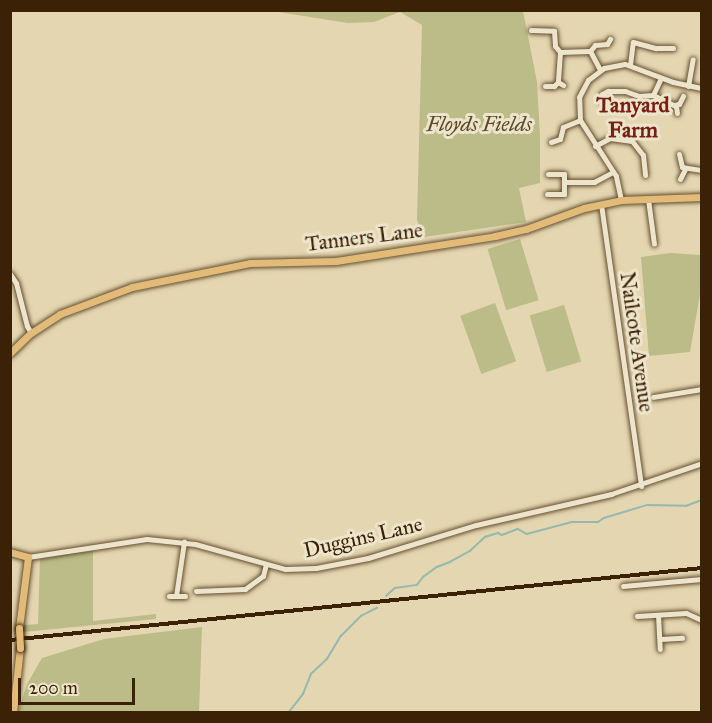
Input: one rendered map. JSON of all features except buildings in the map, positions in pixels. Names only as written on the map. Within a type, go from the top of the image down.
[{"type":"main road","name":"Tanners Lane","points":[[10,353],[49,320],[76,306],[132,287],[250,263],[336,261],[495,236],[621,200],[702,197]]},
{"type":"main road","points":[[10,552],[28,557],[19,628],[20,648],[13,712]]},
{"type":"street","points":[[531,30],[554,31],[555,46],[560,52],[560,84],[545,86]]},
{"type":"street","points":[[630,65],[632,34]]},
{"type":"street","points":[[560,52],[590,51],[595,45],[609,41],[612,49]]},
{"type":"street","points":[[633,42],[669,50]]},
{"type":"street","points":[[590,51],[600,70]]},
{"type":"street","points":[[688,86],[693,62],[700,65]]},
{"type":"street","points":[[621,200],[614,172],[580,120],[579,97],[588,80],[600,70],[612,65],[630,65],[661,78],[702,88]]},
{"type":"street","points":[[653,95],[661,78]]},
{"type":"street","points":[[595,90],[603,93],[616,91],[639,96],[653,95],[674,105],[678,112]]},
{"type":"street","points":[[602,101],[603,93]]},
{"type":"street","points":[[674,105],[679,104],[683,96]]},
{"type":"street","points":[[551,142],[563,139],[563,127],[580,120]]},
{"type":"street","points":[[595,146],[610,138],[632,141],[642,154],[642,173]]},
{"type":"street","points":[[679,154],[680,164],[685,169],[702,170]]},
{"type":"street","points":[[680,178],[685,169]]},
{"type":"street","points":[[564,182],[594,182],[614,172]]},
{"type":"street","points":[[547,194],[564,194],[564,174],[548,174]]},
{"type":"street","points":[[648,199],[654,244]]},
{"type":"street","name":"Nailcote Avenue","points":[[601,204],[641,486]]},
{"type":"street","points":[[10,274],[16,282],[27,326],[31,333]]},
{"type":"street","points":[[653,397],[702,389]]},
{"type":"street","name":"Duggins Lane","points":[[28,557],[147,538],[220,549],[266,564],[294,570],[344,562],[476,525],[641,486],[702,462]]},
{"type":"street","points":[[184,542],[173,596],[185,596]]},
{"type":"street","points":[[199,588],[245,588],[263,576],[266,564]]},
{"type":"street","points":[[623,586],[702,579]]},
{"type":"street","points":[[637,616],[686,613],[702,620]]},
{"type":"street","points":[[658,615],[660,649]]},
{"type":"street","points":[[660,639],[682,638]]},
{"type":"green space","name":"Floyds Fields","points":[[272,11],[523,11],[537,82],[540,136],[540,183],[519,188],[526,222],[424,237],[417,220],[422,25],[400,12],[374,22],[348,23]]},
{"type":"green space","points":[[520,239],[539,300],[506,310],[487,249]]},
{"type":"green space","points":[[670,253],[701,255],[701,288],[690,352],[649,356],[641,257]]},
{"type":"green space","points":[[495,303],[516,361],[481,374],[460,316]]},
{"type":"green space","points":[[564,305],[581,361],[547,372],[530,316]]},
{"type":"green space","points":[[93,549],[93,621],[156,614],[156,619],[23,632],[24,625],[38,624],[40,557]]},
{"type":"green space","points":[[202,627],[199,712],[18,712],[27,684],[42,658],[104,639]]},
{"type":"waterway","points":[[386,596],[395,588],[417,585],[423,577],[437,567],[470,551],[485,537],[498,533],[502,535],[518,529],[527,534],[572,522],[598,522],[604,518],[647,505],[686,506],[702,500]]},
{"type":"waterway","points":[[289,712],[303,694],[311,674],[327,659],[341,636],[361,616],[377,608]]},
{"type":"railway","points":[[10,640],[702,568]]},
{"type":"district","name":"Tanyard Farm","points":[[633,116]]}]
